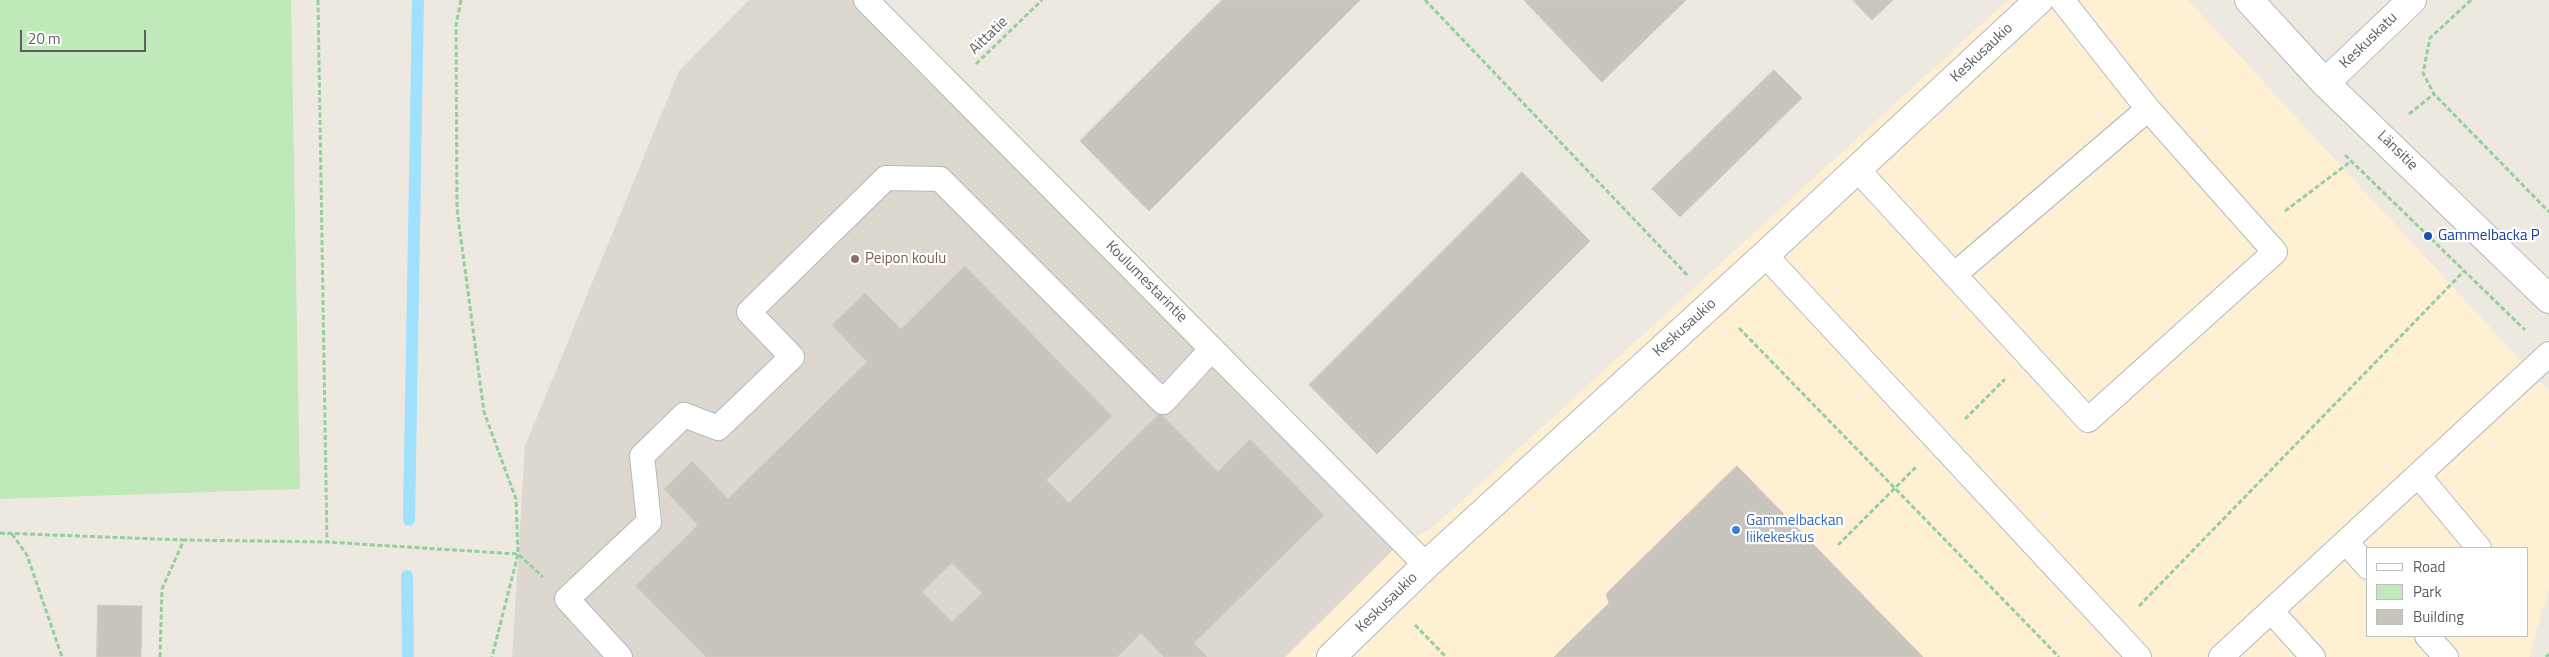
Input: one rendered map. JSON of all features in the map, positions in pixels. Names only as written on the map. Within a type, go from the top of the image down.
[{"type":"street","name":"Keskusaukio","points":[[1331,657],[1426,564],[1765,255],[2039,0]]},
{"type":"street","name":"Länsitie","points":[[2248,0],[2325,83],[2549,299]]},
{"type":"street","name":"Keskuskatu","points":[[2325,83],[2412,0]]},
{"type":"lane","name":"Koulumestarintie","points":[[866,0],[1426,564]]},
{"type":"lane","points":[[1857,170],[2088,420],[2275,252],[2148,109],[2062,0]]},
{"type":"lane","points":[[1954,275],[2148,109]]},
{"type":"lane","points":[[620,657],[568,599],[650,522],[642,456],[684,415],[718,428],[792,358],[749,312],[886,178],[940,179],[1163,402],[1212,349]]},
{"type":"lane","points":[[1765,255],[2138,657]]},
{"type":"lane","points":[[2221,657],[2549,354]]},
{"type":"lane","points":[[2418,475],[2478,547]]},
{"type":"lane","points":[[2346,542],[2366,565]]},
{"type":"lane","points":[[2270,611],[2312,657]]},
{"type":"lane","points":[[2428,637],[2446,657]]},
{"type":"path","points":[[318,0],[327,542]]},
{"type":"path","points":[[461,0],[456,25],[457,209],[484,412],[516,499],[518,554],[492,657]]},
{"type":"path","name":"Aittatie","points":[[952,87],[1042,0]]},
{"type":"path","points":[[2470,0],[2430,38],[2423,72],[2434,94],[2549,212]]},
{"type":"path","points":[[2257,231],[2350,162]]},
{"type":"path","points":[[2114,631],[2464,271]]},
{"type":"path","points":[[0,533],[184,540],[327,542],[518,554]]},
{"type":"path","points":[[11,534],[27,555],[62,657]]},
{"type":"path","points":[[160,657],[162,589],[184,540]]},
{"type":"path","points":[[2546,657],[2549,654]]},
{"type":"shaded area","name":"Peipon koulu","points":[[749,0],[856,0],[1393,550],[1285,657],[512,657],[525,446],[679,71]]},
{"type":"shaded area","points":[[2008,0],[2188,0],[2549,391],[2549,589],[2529,657],[1285,657],[1393,550],[1432,528]]},
{"type":"green space","points":[[0,0],[291,0],[300,489],[0,499]]},
{"type":"building","points":[[1222,0],[1360,0],[1149,211],[1080,141]]},
{"type":"building","points":[[1524,0],[1686,0],[1602,82]]},
{"type":"building","points":[[1853,0],[1893,0],[1872,20]]},
{"type":"building","points":[[1774,70],[1802,98],[1680,217],[1652,189]]},
{"type":"building","points":[[1522,172],[1590,241],[1377,454],[1309,385]]},
{"type":"building","points":[[965,266],[1112,416],[1046,480],[1069,503],[1160,413],[1218,472],[1250,439],[1324,515],[1194,643],[1207,657],[1164,657],[1141,633],[1117,657],[706,657],[636,586],[698,525],[664,489],[692,461],[728,499],[867,362],[832,325],[865,293],[901,329]],"holes":[[[952,563],[982,593],[952,622],[922,592]]]},
{"type":"building","name":"Gammelbackan liikekeskus","points":[[1737,466],[1923,657],[1554,657],[1609,603],[1606,594]]},
{"type":"building","points":[[98,605],[142,606],[141,657],[97,657]]},
{"type":"waterway","points":[[409,520],[418,0]]},
{"type":"waterway","points":[[407,576],[408,657]]},
{"type":"place","name":"Gammelbacka P","points":[[2428,236]]},
{"type":"place","name":"Peipon koulu","points":[[855,259]]},
{"type":"place","name":"Gammelbackan liikekeskus","points":[[1736,530]]}]
